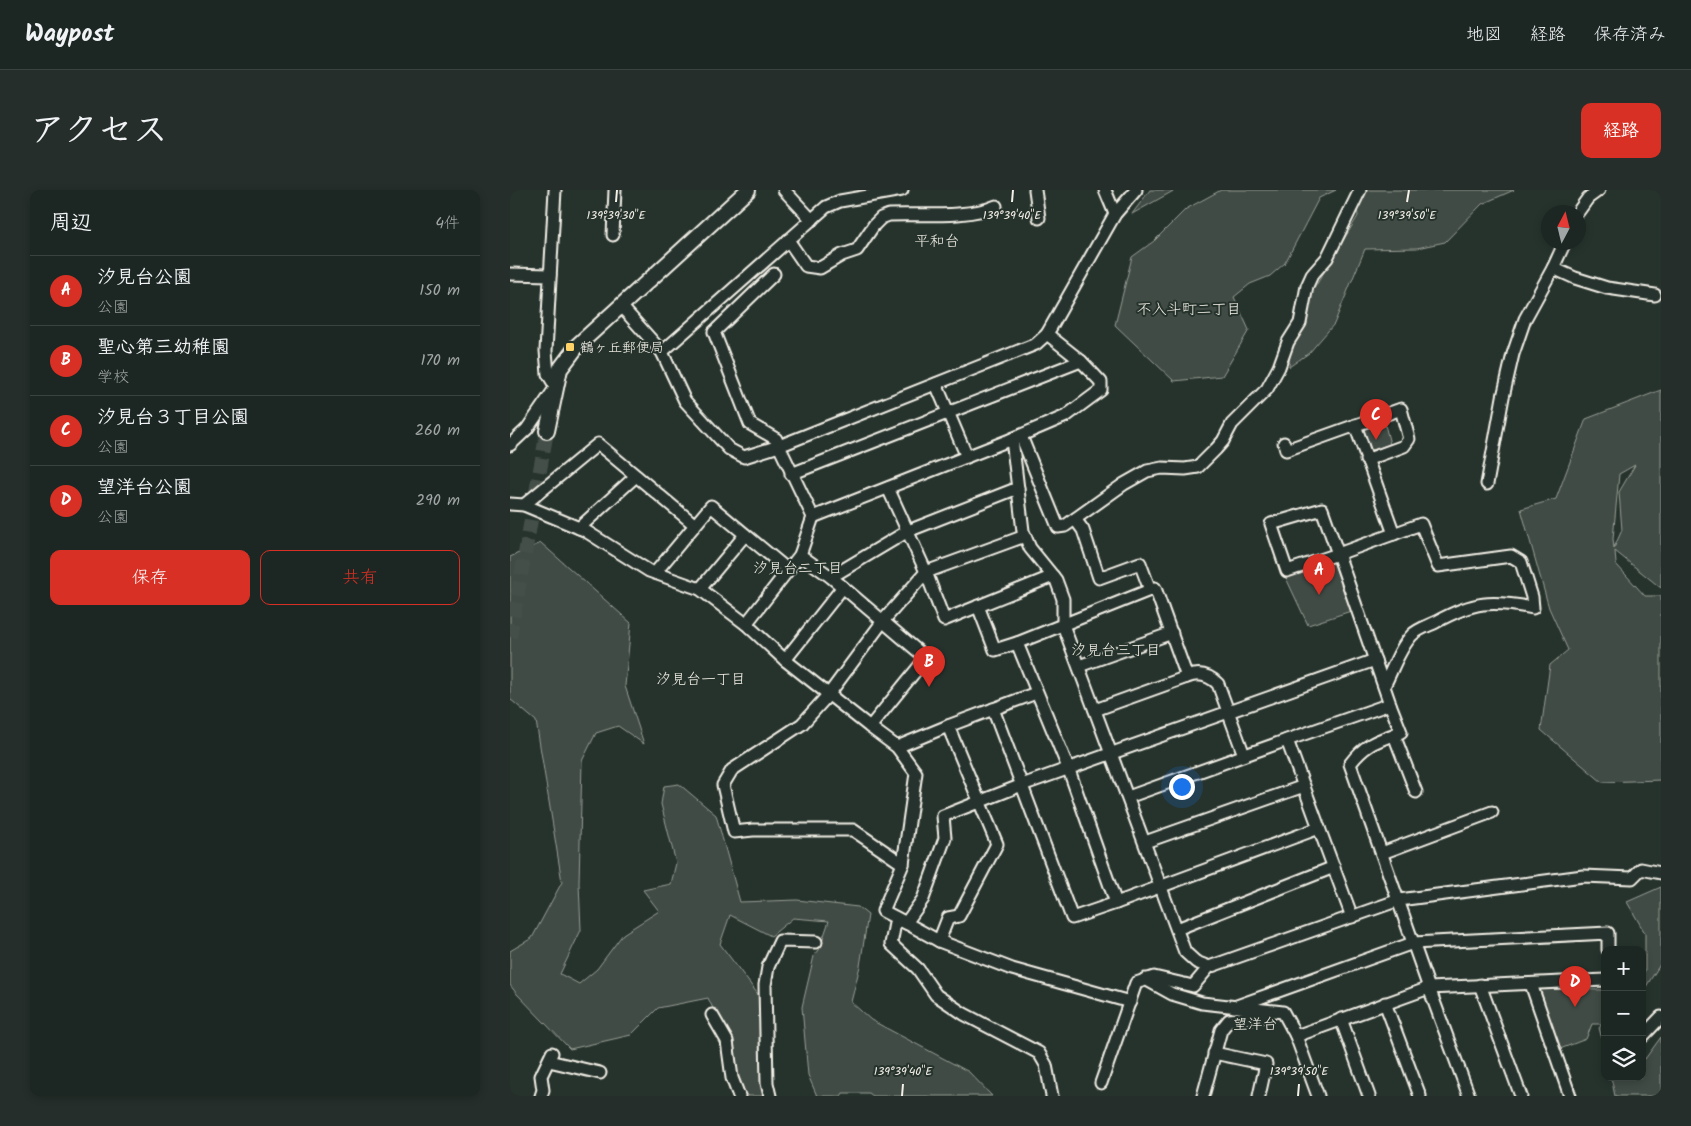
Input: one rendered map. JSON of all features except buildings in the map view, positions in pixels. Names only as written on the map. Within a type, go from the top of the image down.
[{"type":"street","points":[[555,190],[546,351],[548,374],[556,387]]},
{"type":"street","points":[[613,235],[615,190]]},
{"type":"street","points":[[547,431],[560,369],[578,346],[748,190]]},
{"type":"street","points":[[784,190],[812,220]]},
{"type":"street","points":[[662,352],[826,208],[840,201],[902,190]]},
{"type":"street","points":[[1036,190],[1039,218]]},
{"type":"street","points":[[1104,190],[1115,214]]},
{"type":"street","points":[[621,306],[662,352],[686,401],[729,449],[744,457],[779,446],[1036,344],[1047,334],[1115,214],[1136,190]]},
{"type":"street","points":[[1017,438],[1058,527],[1065,526],[1124,484],[1147,471],[1162,468],[1185,469],[1198,467],[1216,449],[1232,424],[1267,389],[1279,367],[1288,342],[1300,323],[1307,286],[1312,275],[1327,258],[1360,190]]},
{"type":"street","points":[[1583,205],[1588,198],[1599,190]]},
{"type":"street","points":[[788,240],[806,266],[820,268],[842,255],[857,250],[874,225],[881,218],[889,215],[965,213],[986,211],[996,206]]},
{"type":"street","points":[[1487,484],[1503,397],[1513,354],[1524,319],[1554,268],[1562,250]]},
{"type":"street","points":[[1554,268],[1576,278],[1607,288],[1655,295]]},
{"type":"street","points":[[510,274],[550,275]]},
{"type":"street","points":[[746,624],[800,555],[813,517],[776,439],[750,424],[714,332],[774,274]]},
{"type":"street","points":[[813,517],[1017,438],[1066,416],[1101,390],[1101,382],[1081,361],[1047,334]]},
{"type":"street","points":[[791,474],[1081,361]]},
{"type":"street","points":[[936,384],[966,457]]},
{"type":"street","points":[[510,445],[527,429],[556,387]]},
{"type":"street","points":[[1284,443],[1286,450],[1401,409],[1409,439],[1404,446],[1366,460]]},
{"type":"street","points":[[1355,426],[1394,534]]},
{"type":"street","points":[[1017,438],[1018,488],[1023,531],[1030,548],[1056,580],[1063,599],[1063,625],[1186,952],[1196,962],[1209,967]]},
{"type":"street","points":[[524,505],[598,444],[695,525]]},
{"type":"street","points":[[579,528],[636,476]]},
{"type":"street","points":[[888,488],[926,572],[944,620],[1053,576]]},
{"type":"street","points":[[831,577],[908,531],[1018,488]]},
{"type":"street","points":[[510,504],[524,505],[579,528],[649,571],[700,589],[746,624],[785,660],[897,748],[916,773],[903,864],[883,911],[939,941],[1012,968],[1130,1002]]},
{"type":"street","points":[[655,573],[711,506],[788,570]]},
{"type":"street","points":[[1384,686],[1400,652],[1413,634],[1452,612],[1473,604],[1504,603],[1533,608],[1532,597],[1520,562],[1511,556],[1438,566],[1421,524],[1338,554],[1287,571],[1271,524],[1322,509],[1338,554],[1375,660],[1390,704],[1401,732],[1370,744],[1358,753],[1350,764],[1469,1096]]},
{"type":"street","points":[[1075,519],[1083,530],[1099,578],[1140,563],[1150,590]]},
{"type":"street","points":[[700,589],[745,535]]},
{"type":"street","points":[[903,864],[853,830],[753,830],[734,832],[723,785],[732,770],[802,724],[829,694],[883,621],[926,572],[1025,536]]},
{"type":"street","points":[[800,555],[831,577],[926,658],[870,727]]},
{"type":"street","points":[[785,660],[843,588]]},
{"type":"street","points":[[978,606],[995,650],[1155,588],[1187,677]]},
{"type":"street","points":[[1079,666],[1172,633]]},
{"type":"street","points":[[1017,643],[1068,770],[1116,903]]},
{"type":"street","points":[[1052,1096],[1046,1065],[1039,1053],[964,1014],[936,995],[918,970],[891,944],[901,921],[924,899],[932,870],[945,838],[943,816],[1022,785],[1375,660]]},
{"type":"street","points":[[1095,710],[1194,674],[1213,678],[1218,684],[1244,755]]},
{"type":"street","points":[[897,748],[948,726],[1036,693]]},
{"type":"street","points":[[1128,797],[1390,704]]},
{"type":"street","points":[[993,709],[1072,918],[1319,828]]},
{"type":"street","points":[[939,941],[948,918],[959,916],[997,844],[948,726]]},
{"type":"street","points":[[1394,735],[1416,792]]},
{"type":"street","points":[[1287,740],[1352,917]]},
{"type":"street","points":[[1145,842],[1304,786]]},
{"type":"street","points":[[1382,853],[1492,812]]},
{"type":"street","points":[[1177,929],[1334,867]]},
{"type":"street","points":[[1101,1083],[1136,983],[1145,979],[1154,977],[1193,986],[1209,967],[1399,900],[1583,876],[1632,878],[1641,869],[1661,873]]},
{"type":"street","points":[[1234,1007],[1413,943],[1608,933],[1608,946]]},
{"type":"street","points":[[770,1096],[765,985],[768,967],[780,941],[816,942]]},
{"type":"street","points":[[1145,979],[1172,994],[1202,1003],[1283,1012],[1296,1036],[1318,1096]]},
{"type":"street","points":[[1296,1036],[1429,988],[1601,980]]},
{"type":"street","points":[[1531,984],[1570,1096]]},
{"type":"street","points":[[1480,985],[1521,1096]]},
{"type":"street","points":[[1384,1003],[1420,1096]]},
{"type":"street","points":[[1203,1096],[1221,1030],[1229,1020],[1271,1016],[1278,1011]]},
{"type":"street","points":[[712,1015],[726,1041],[732,1078],[739,1096]]},
{"type":"street","points":[[1643,1036],[1661,1017]]},
{"type":"street","points":[[1341,1020],[1369,1096]]},
{"type":"street","points":[[1214,1053],[1266,1064],[1259,1096]]},
{"type":"street","points":[[542,1096],[541,1076],[550,1057],[600,1073]]},
{"type":"shaded area","points":[[1150,190],[1175,190],[1132,214]]},
{"type":"shaded area","points":[[1221,190],[1336,190],[1319,198],[1285,263],[1270,276],[1250,284],[1234,297],[1249,330],[1222,376],[1174,381],[1115,325],[1132,257],[1154,241],[1186,209]]},
{"type":"shaded area","points":[[1355,190],[1514,190],[1482,204],[1445,242],[1417,248],[1365,249],[1334,324],[1309,353],[1289,367],[1292,325],[1358,216]]},
{"type":"shaded area","points":[[1661,390],[1661,588],[1615,551],[1616,564],[1645,596],[1661,596],[1661,780],[1602,782],[1541,730],[1550,665],[1568,650],[1549,608],[1521,509],[1556,499],[1586,419]],"holes":[[[1635,465],[1619,492],[1622,530],[1614,548],[1613,539],[1619,474]]]},
{"type":"shaded area","points":[[1384,421],[1390,444],[1367,452],[1360,429]]},
{"type":"shaded area","points":[[541,543],[631,623],[625,686],[644,744],[618,726],[596,733],[582,761],[579,883],[581,930],[560,974],[579,984],[597,969],[623,934],[659,911],[643,890],[671,884],[676,863],[661,804],[664,786],[679,784],[716,815],[740,902],[797,900],[858,907],[868,915],[860,966],[851,1002],[871,1020],[969,1072],[992,1096],[873,1096],[869,1093],[843,1093],[841,1096],[817,1096],[808,1075],[802,1007],[814,956],[819,950],[829,921],[793,918],[771,936],[730,915],[720,944],[760,997],[765,1096],[748,1096],[739,1089],[731,1046],[708,998],[658,1008],[631,1035],[570,1049],[517,994],[510,985],[510,951],[532,938],[562,882],[536,721],[510,699],[510,557]]},
{"type":"shaded area","points":[[1333,561],[1351,611],[1308,625],[1286,578]]},
{"type":"shaded area","points":[[1661,887],[1661,963],[1646,987],[1645,933],[1627,902]]},
{"type":"shaded area","points":[[1538,989],[1601,990],[1601,1024],[1592,1024],[1586,1039],[1560,1049]]},
{"type":"shaded area","points":[[1661,1037],[1661,1096],[1615,1096],[1612,1081],[1646,1081],[1646,1058]]},
{"type":"tunnel","points":[[510,637],[547,431]]},
{"type":"place","name":"鶴ヶ丘郵便局","points":[[570,347]]},
{"type":"place","name":"汐見台３丁目公園","points":[[1376,440]]},
{"type":"place","name":"汐見台公園","points":[[1319,595]]},
{"type":"place","name":"聖心第三幼稚園","points":[[929,687]]},
{"type":"place","name":"望洋台公園","points":[[1575,1007]]},
{"type":"district","name":"平和台","points":[[937,241]]},
{"type":"district","name":"不入斗町二丁目","points":[[1189,309]]},
{"type":"district","name":"汐見台二丁目","points":[[798,568]]},
{"type":"district","name":"汐見台三丁目","points":[[1116,650]]},
{"type":"district","name":"汐見台一丁目","points":[[701,679]]},
{"type":"district","name":"望洋台","points":[[1255,1024]]}]
